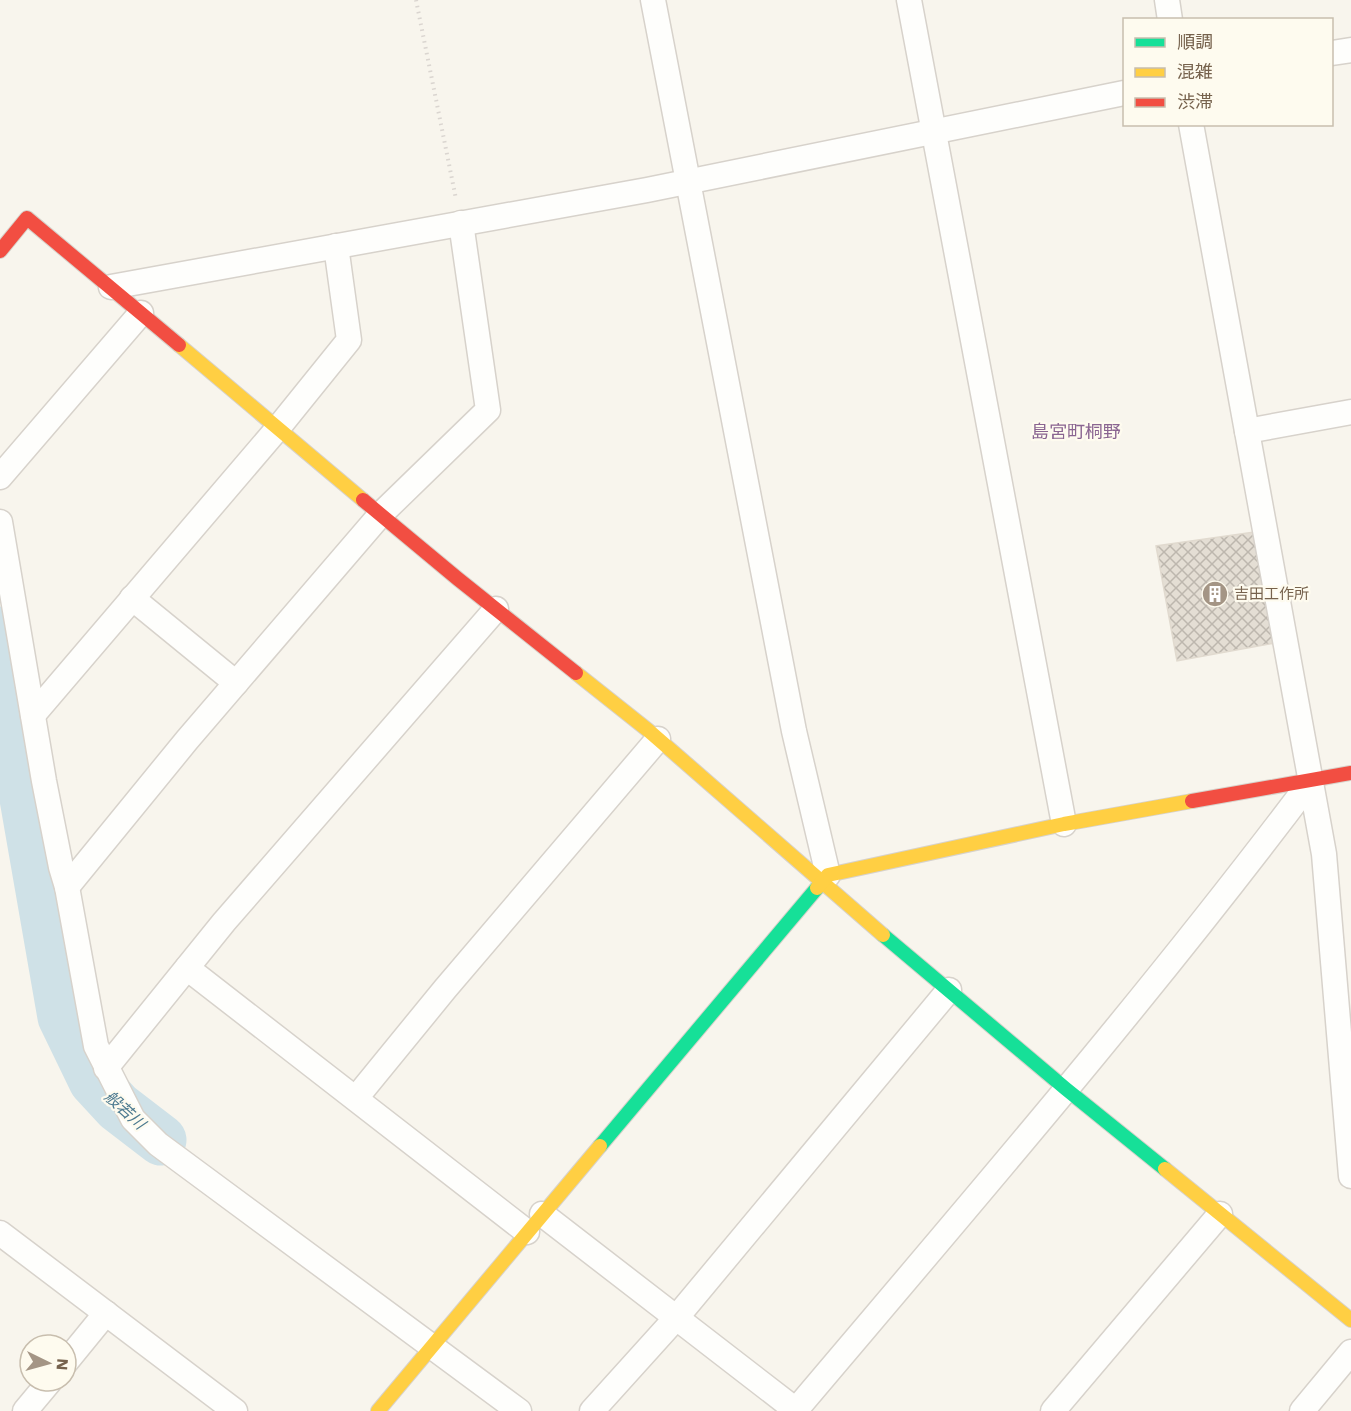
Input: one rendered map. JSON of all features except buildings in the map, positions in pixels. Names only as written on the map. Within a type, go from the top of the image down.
[{"type":"street","points":[[653,0],[824,879]]},
{"type":"street","points":[[909,0],[1064,824]]},
{"type":"street","points":[[1167,0],[1170,18]]},
{"type":"street","points":[[1333,53],[1351,50]]},
{"type":"street","points":[[111,287],[688,182],[1123,93]]},
{"type":"street","points":[[1191,126],[1324,854],[1346,1056],[1351,1176]]},
{"type":"street","points":[[0,251],[27,218],[496,609],[658,739],[824,879],[949,990],[1066,1089],[1351,1320]]},
{"type":"street","points":[[67,888],[187,740],[381,514],[488,410],[460,224]]},
{"type":"street","points":[[33,715],[278,428],[349,340],[336,246]]},
{"type":"street","points":[[0,477],[141,313]]},
{"type":"street","points":[[1247,431],[1351,412]]},
{"type":"street","points":[[0,522],[33,715],[96,1046],[133,1119],[158,1144],[519,1411]]},
{"type":"street","points":[[132,598],[236,683]]},
{"type":"street","points":[[106,1068],[224,922],[496,609]]},
{"type":"street","points":[[356,1098],[445,989],[658,739]]},
{"type":"street","points":[[378,1411],[824,879],[1064,824],[1311,782],[1351,773]]},
{"type":"street","points":[[187,968],[356,1098],[676,1318],[796,1411],[1066,1089],[1250,862],[1311,782]]},
{"type":"street","points":[[592,1411],[676,1318],[949,990]]},
{"type":"street","points":[[1053,1411],[1220,1214]]},
{"type":"street","points":[[0,1233],[235,1411]]},
{"type":"street","points":[[78,1347],[106,1313]]},
{"type":"street","points":[[1302,1411],[1351,1352]]},
{"type":"street","points":[[25,1411],[40,1393]]},
{"type":"path","points":[[416,0],[460,224]]},
{"type":"waterway","name":"般若川","points":[[0,632],[20,770],[63,1017],[94,1081],[118,1107],[161,1140]]},
{"type":"traffic: fast","points":[[600,1146],[817,888]]},
{"type":"traffic: fast","points":[[883,935],[1165,1169]]},
{"type":"traffic: slow","points":[[179,345],[363,500]]},
{"type":"traffic: slow","points":[[576,673],[649,731],[883,935]]},
{"type":"traffic: slow","points":[[817,888],[828,875],[1064,824],[1192,801]]},
{"type":"traffic: slow","points":[[378,1411],[600,1146]]},
{"type":"traffic: slow","points":[[1165,1169],[1351,1320]]},
{"type":"traffic: jam","points":[[0,251],[27,218],[179,345]]},
{"type":"traffic: jam","points":[[363,500],[576,673]]},
{"type":"traffic: jam","points":[[1192,801],[1351,773]]},
{"type":"place","name":"吉田工作所","points":[[1215,594]]},
{"type":"district","name":"島宮町桐野","points":[[1076,431]]}]
